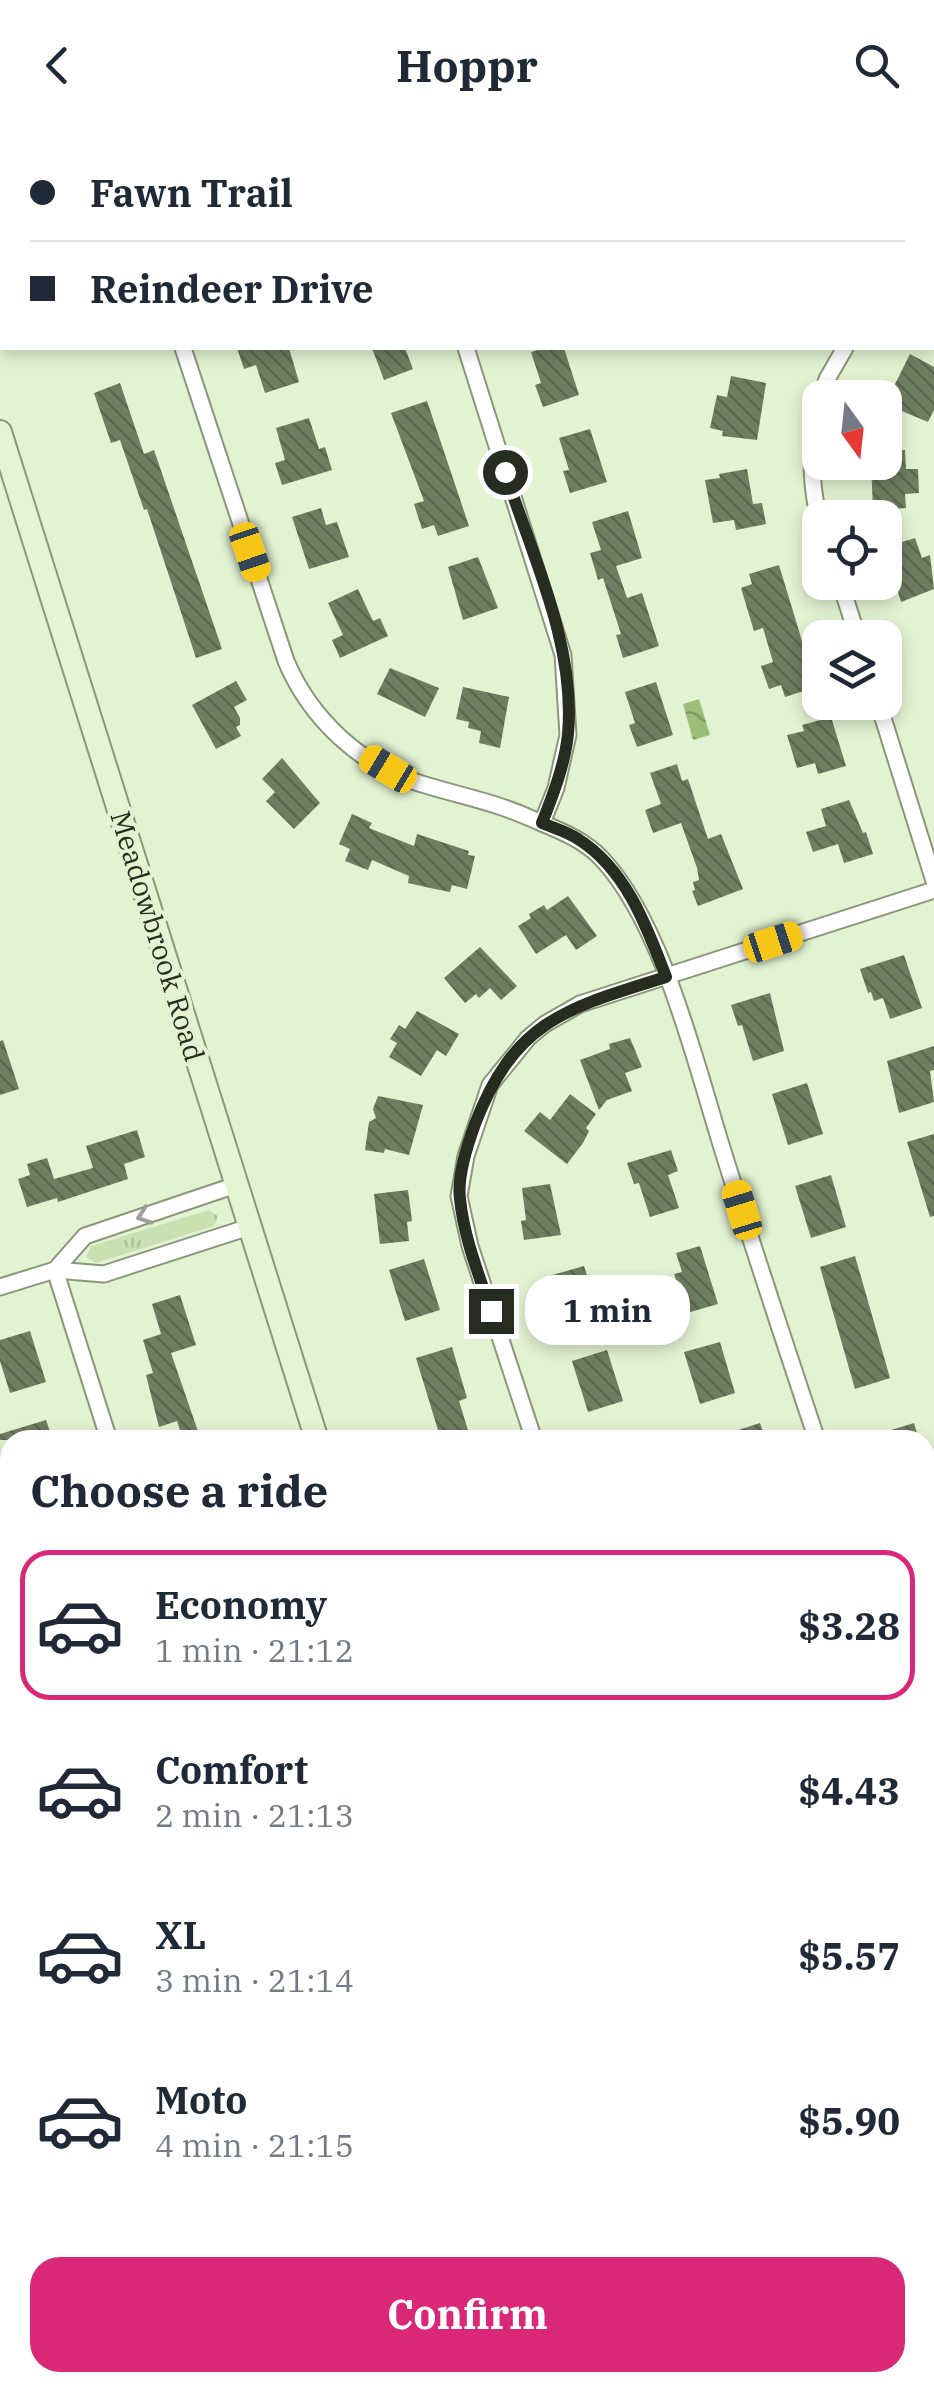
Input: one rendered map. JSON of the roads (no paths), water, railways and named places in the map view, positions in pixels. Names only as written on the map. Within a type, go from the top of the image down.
[{"type":"street","points":[[184,350],[286,661],[311,706],[351,747],[418,784],[497,803],[578,839],[626,887],[649,931],[666,977],[814,1430]]},
{"type":"street","points":[[467,350],[563,654],[568,735],[556,788],[542,823]]},
{"type":"street","points":[[827,380],[844,350]]},
{"type":"street","name":"Meadowbrook Road","points":[[0,434],[314,1430]]},
{"type":"street","points":[[884,720],[934,881]]},
{"type":"street","points":[[531,1430],[470,1246],[459,1196],[469,1144],[490,1085],[502,1068],[545,1024],[580,1004],[934,890]]},
{"type":"street","points":[[55,1270],[85,1236],[236,1185]]},
{"type":"street","points":[[0,1287],[55,1270],[104,1274],[249,1228]]},
{"type":"street","points":[[55,1270],[106,1430]]},
{"type":"water","points":[[699,699],[710,735],[693,740],[683,704]]}]
